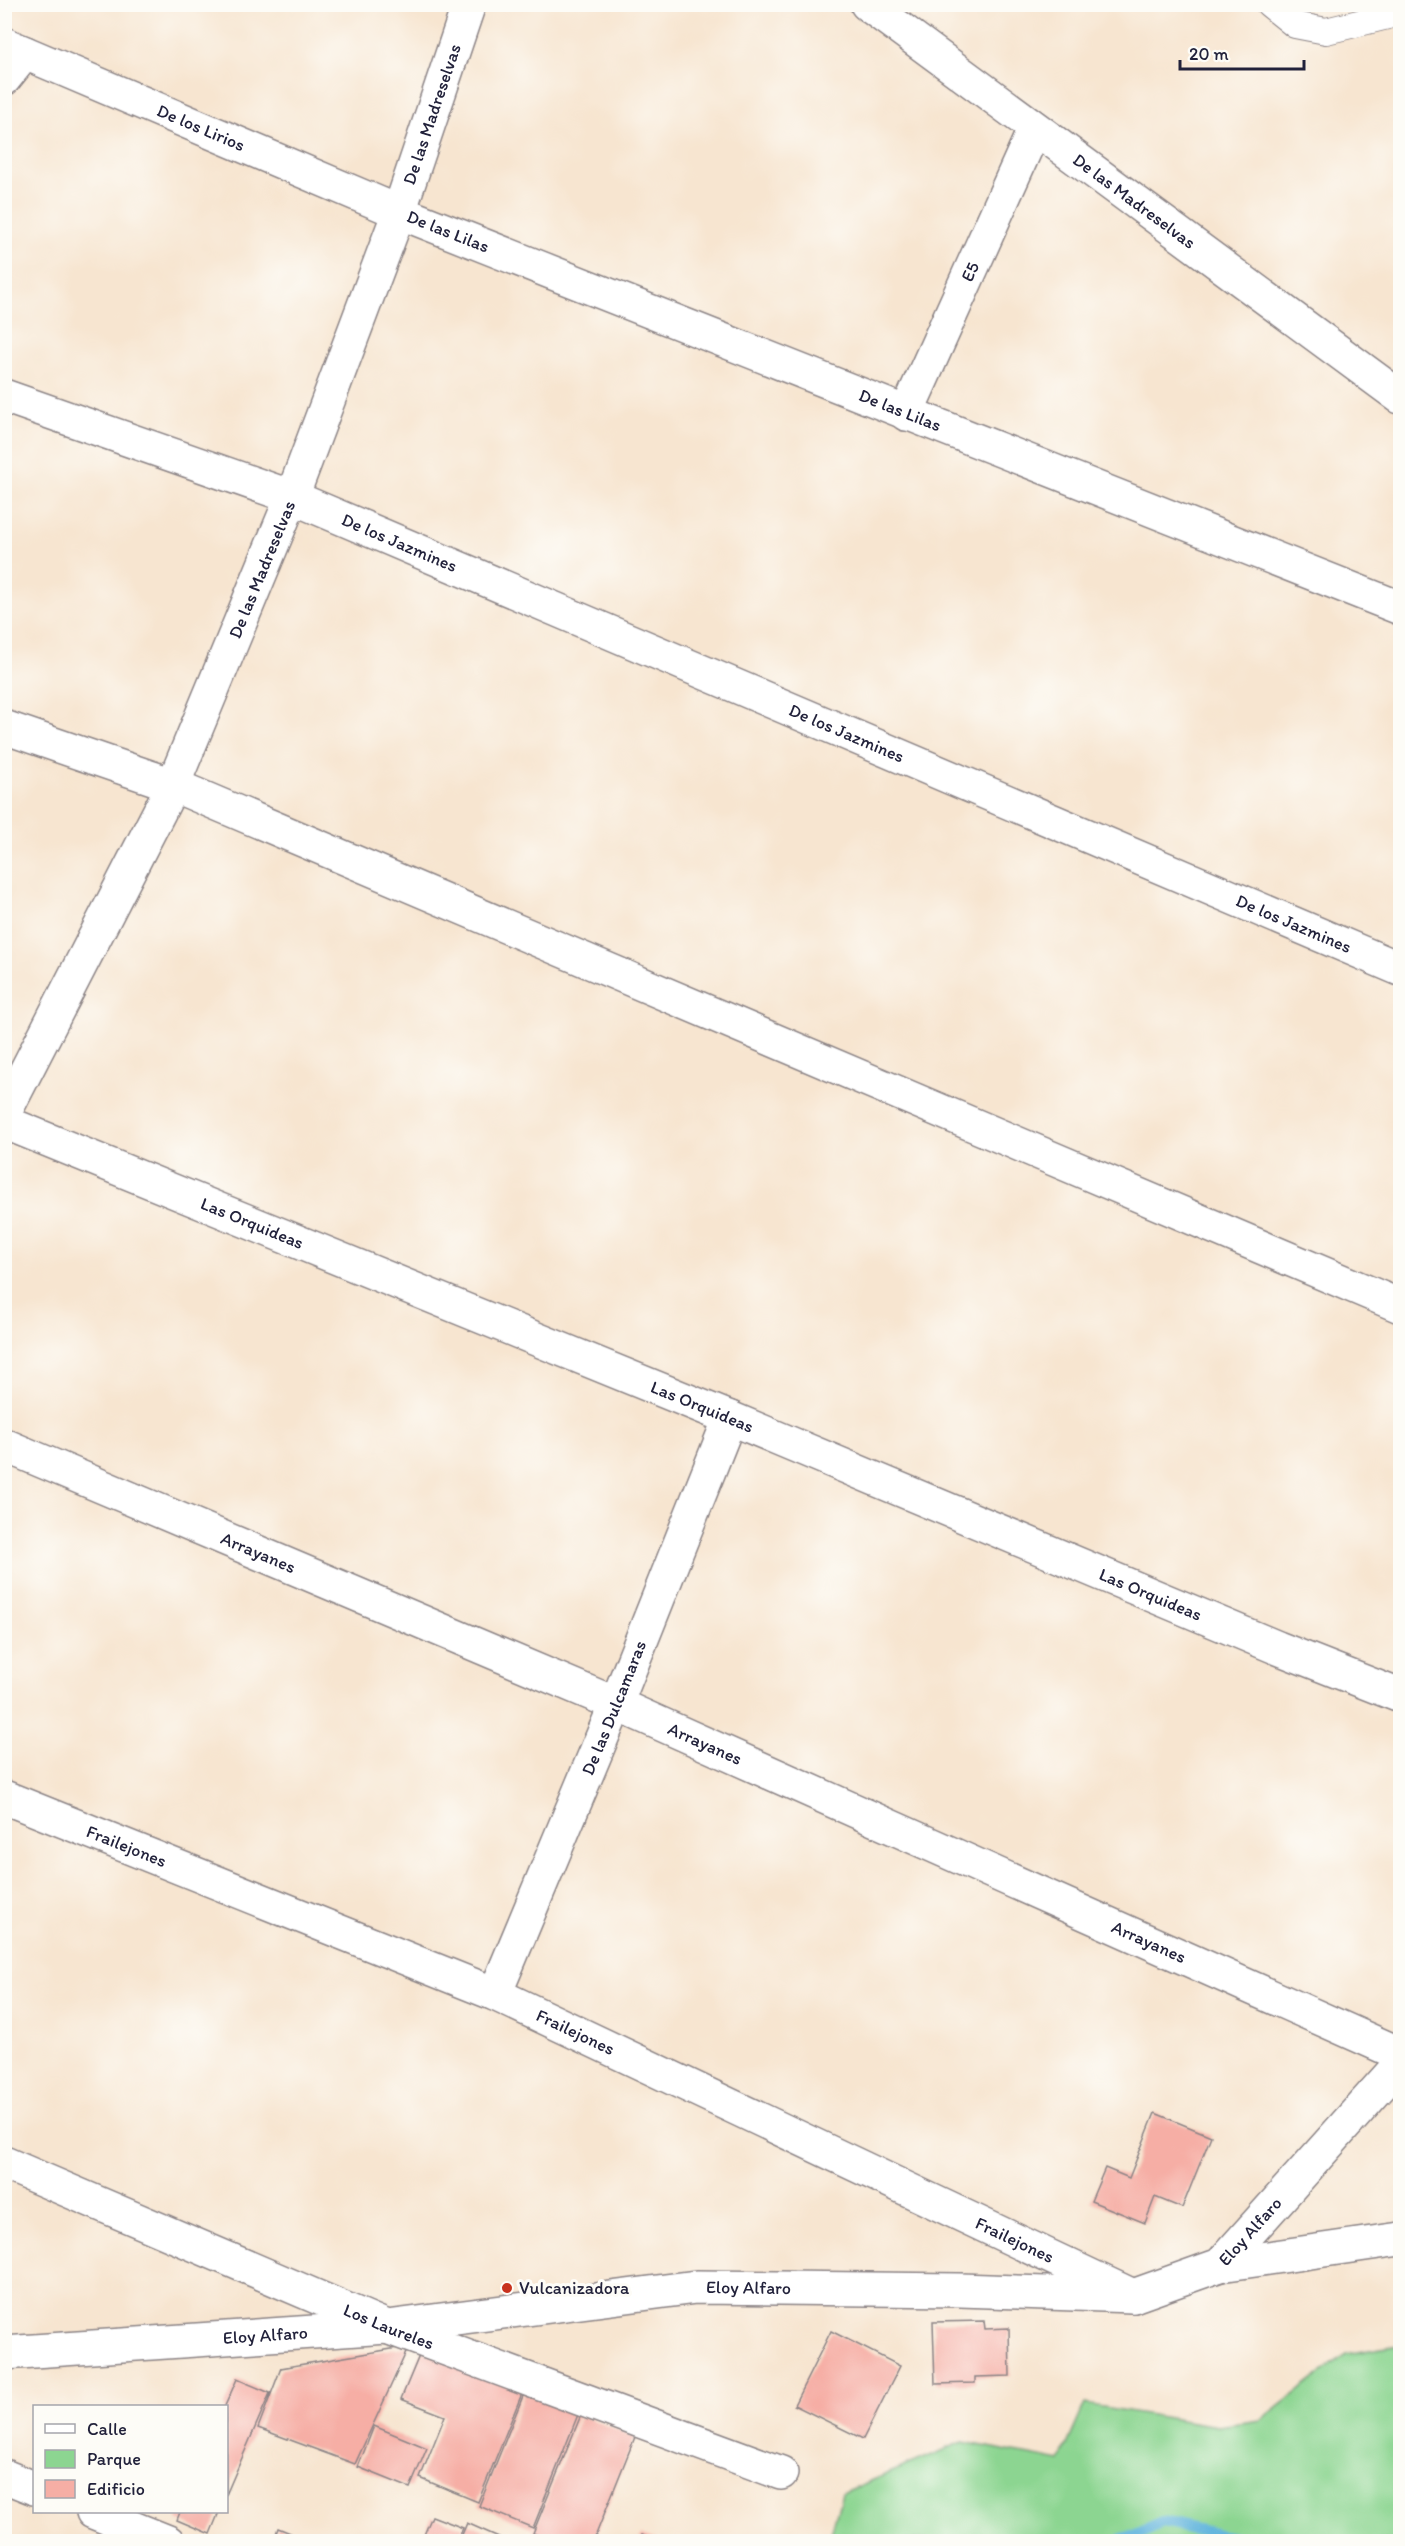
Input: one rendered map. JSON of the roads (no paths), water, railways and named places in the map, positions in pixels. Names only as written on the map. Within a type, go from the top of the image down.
[{"type":"street","name":"De las Madreselvas","points":[[4,1114],[173,785],[292,497],[399,212],[469,4]]},
{"type":"street","name":"De las Madreselvas","points":[[867,4],[1034,130],[1401,397]]},
{"type":"street","name":"De los Lirios","points":[[15,49],[399,212]]},
{"type":"street","points":[[4,79],[15,49]]},
{"type":"street","name":"E5","points":[[906,414],[1034,130]]},
{"type":"street","name":"De las Lilas","points":[[399,212],[1401,608]]},
{"type":"street","name":"De los Jazmines","points":[[4,396],[292,497],[1401,969]]},
{"type":"street","points":[[4,727],[173,785],[1401,1306]]},
{"type":"street","name":"Las Orquideas","points":[[4,1122],[730,1418],[1278,1648],[1401,1696]]},
{"type":"street","name":"De las Dulcamaras","points":[[495,1994],[616,1704],[730,1418]]},
{"type":"street","name":"Arrayanes","points":[[4,1445],[616,1704],[1401,2054]]},
{"type":"street","name":"Frailejones","points":[[4,1797],[495,1994],[1133,2296]]},
{"type":"street","name":"Eloy Alfaro","points":[[4,2353],[387,2327],[696,2287],[960,2290],[1133,2296],[1220,2265],[1401,2064]]},
{"type":"street","name":"Los Laureles","points":[[4,2163],[387,2327],[781,2473]]},
{"type":"street","points":[[1220,2265],[1401,2239]]},
{"type":"street","points":[[4,2476],[33,2488]]},
{"type":"street","points":[[98,2513],[168,2541]]},
{"type":"lane","points":[[1269,4],[1295,25],[1326,31],[1401,13]]},
{"type":"waterway","points":[[1118,2542],[1163,2522],[1250,2542]]},
{"type":"place","name":"Vulcanizadora","points":[[507,2288]]}]
